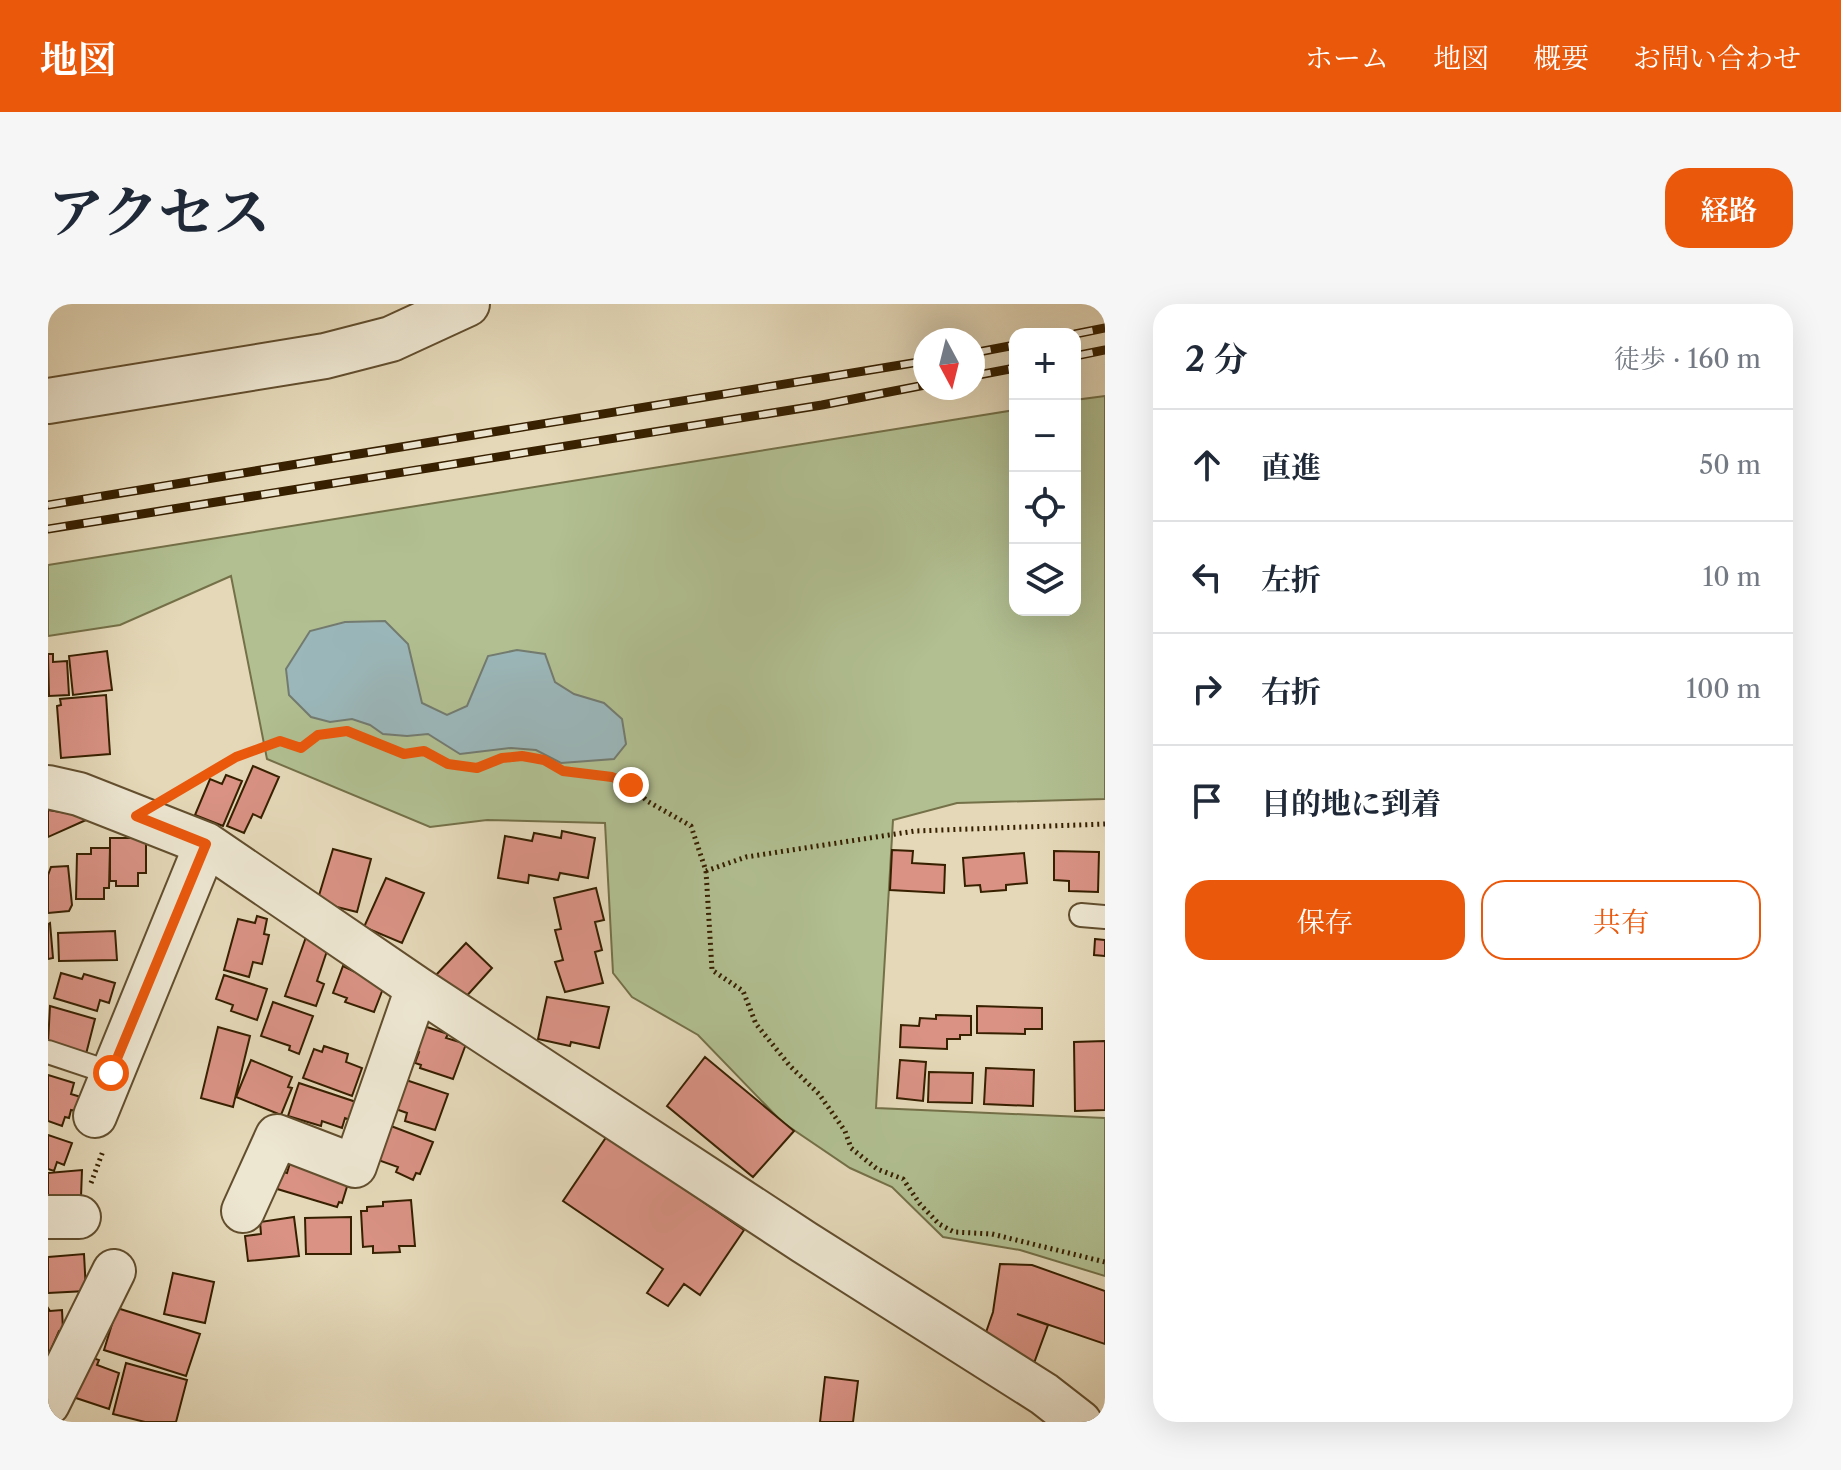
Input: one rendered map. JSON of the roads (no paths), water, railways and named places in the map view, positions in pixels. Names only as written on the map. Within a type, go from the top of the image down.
[{"type":"street","points":[[48,401],[325,356],[391,339],[467,304]]},
{"type":"street","points":[[48,787],[79,794],[206,844],[417,988],[804,1242],[1044,1394],[1080,1422]]},
{"type":"street","points":[[95,1116],[206,844]]},
{"type":"street","points":[[243,1211],[277,1136],[355,1166],[417,988]]},
{"type":"street","points":[[48,1404],[114,1271]]},
{"type":"lane","points":[[1081,915],[1105,917]]},
{"type":"lane","points":[[48,1052],[111,1073]]},
{"type":"water","points":[[385,621],[408,644],[422,703],[447,715],[467,706],[488,656],[517,650],[545,654],[555,682],[574,694],[604,703],[622,719],[626,744],[614,759],[561,763],[536,750],[511,748],[460,754],[428,734],[383,734],[370,725],[352,719],[330,722],[311,717],[289,695],[286,669],[310,631],[345,622]]},
{"type":"railway","points":[[1081,333],[1105,328]]},
{"type":"railway","points":[[985,351],[1009,346]]},
{"type":"railway","points":[[1081,355],[1105,350]]},
{"type":"railway","points":[[48,505],[913,363]]},
{"type":"railway","points":[[985,374],[1009,369]]},
{"type":"railway","points":[[48,529],[822,405],[913,387]]}]
